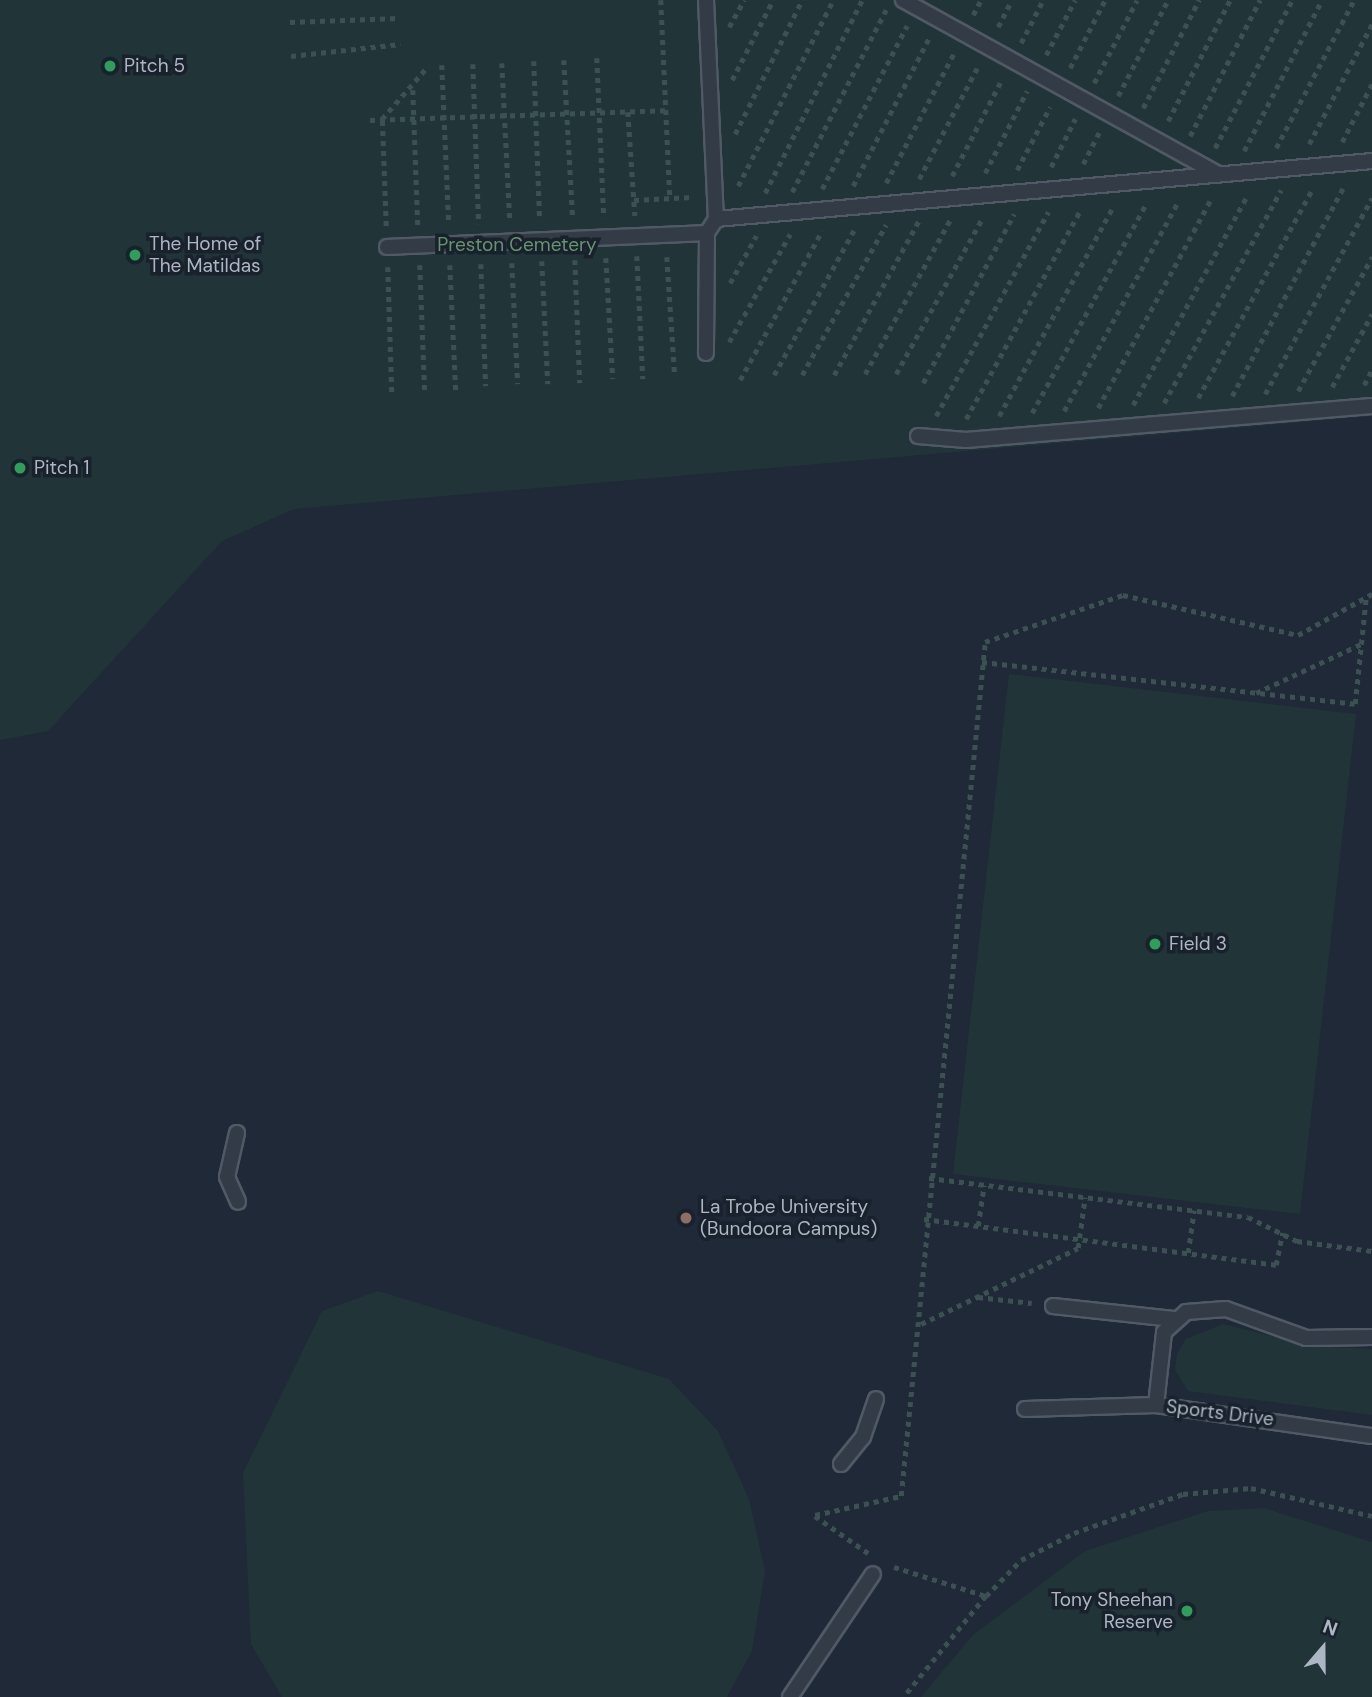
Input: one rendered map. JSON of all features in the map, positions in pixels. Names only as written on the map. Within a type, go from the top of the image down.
[{"type":"lane","points":[[706,0],[714,196],[719,218]]},
{"type":"lane","points":[[909,3],[1157,141],[1225,175]]},
{"type":"lane","points":[[706,353],[707,233],[719,218],[1367,162]]},
{"type":"lane","points":[[387,247],[707,233]]},
{"type":"lane","points":[[922,436],[987,439],[1372,406]]},
{"type":"lane","points":[[237,1133],[227,1177],[239,1202]]},
{"type":"lane","points":[[1053,1306],[1173,1319],[1201,1308],[1226,1309],[1279,1332],[1372,1337]]},
{"type":"lane","name":"Sports Drive","points":[[1173,1319],[1160,1352],[1156,1405],[1372,1436]]},
{"type":"lane","points":[[841,1464],[863,1437],[876,1399]]},
{"type":"lane","points":[[1025,1409],[1156,1405]]},
{"type":"lane","points":[[790,1697],[873,1574]]},
{"type":"path","points":[[662,0],[670,198]]},
{"type":"path","points":[[730,86],[773,0]]},
{"type":"path","points":[[731,142],[802,0]]},
{"type":"path","points":[[719,218],[833,0]]},
{"type":"path","points":[[768,214],[862,0]]},
{"type":"path","points":[[723,295],[890,0]]},
{"type":"path","points":[[774,375],[871,205],[981,0]]},
{"type":"path","points":[[802,375],[903,202],[1012,0]]},
{"type":"path","points":[[834,375],[935,200],[1043,0]]},
{"type":"path","points":[[865,374],[967,197],[1075,0]]},
{"type":"path","points":[[1133,127],[1199,0]]},
{"type":"path","points":[[1157,141],[1230,0]]},
{"type":"path","points":[[1181,154],[1260,0]]},
{"type":"path","points":[[1205,167],[1292,0]]},
{"type":"path","points":[[1087,430],[1322,0]]},
{"type":"path","points":[[1121,427],[1354,0]]},
{"type":"path","points":[[725,350],[807,211],[909,3]]},
{"type":"path","points":[[290,22],[399,18]]},
{"type":"path","points":[[740,380],[838,208],[939,20]]},
{"type":"path","points":[[1153,425],[1296,169],[1372,24]]},
{"type":"path","points":[[290,56],[400,44]]},
{"type":"path","points":[[564,60],[580,383]]},
{"type":"path","points":[[383,119],[428,66]]},
{"type":"path","points":[[1185,422],[1372,84]]},
{"type":"path","points":[[370,120],[665,110]]},
{"type":"path","points":[[1219,419],[1367,162]]},
{"type":"path","points":[[1052,433],[1191,178]]},
{"type":"path","points":[[1019,436],[1160,180]]},
{"type":"path","points":[[987,439],[1127,183]]},
{"type":"path","points":[[955,439],[1093,186]]},
{"type":"path","points":[[922,436],[1058,189]]},
{"type":"path","points":[[923,383],[1026,192]]},
{"type":"path","points":[[896,374],[995,194]]},
{"type":"path","points":[[634,200],[714,196]]},
{"type":"path","points":[[1254,416],[1372,198]]},
{"type":"path","points":[[666,235],[675,376]]},
{"type":"path","points":[[1285,414],[1372,257]]},
{"type":"path","points":[[1319,410],[1372,314]]},
{"type":"path","points":[[986,1596],[882,1563],[815,1515],[901,1496],[906,1406],[921,1324],[924,1219],[985,642],[1123,595],[1298,635],[1372,594]]},
{"type":"path","points":[[982,662],[1355,704],[1366,597]]},
{"type":"path","points":[[1255,693],[1361,644]]},
{"type":"path","points":[[929,1178],[1248,1217],[1282,1233],[1372,1251]]},
{"type":"path","points":[[978,1226],[984,1185]]},
{"type":"path","points":[[921,1324],[1078,1248],[1085,1197]]},
{"type":"path","points":[[1188,1254],[1194,1210]]},
{"type":"path","points":[[924,1219],[1276,1265],[1282,1233]]},
{"type":"path","points":[[977,1297],[1053,1306]]},
{"type":"path","points":[[904,1697],[986,1596],[1021,1560],[1074,1532],[1183,1494],[1251,1488],[1372,1516]]},
{"type":"green space","name":"Preston Cemetery","points":[[0,0],[1372,0],[1372,416],[294,509],[222,541],[48,731],[0,740]]},
{"type":"green space","name":"Field 3","points":[[1009,674],[1356,714],[1300,1214],[953,1174]]},
{"type":"green space","points":[[378,1291],[669,1379],[718,1431],[749,1499],[765,1571],[752,1651],[727,1697],[282,1697],[251,1644],[243,1473],[322,1311]]},
{"type":"green space","points":[[1223,1324],[1309,1346],[1372,1349],[1372,1415],[1188,1391],[1175,1370],[1177,1354],[1186,1339]]},
{"type":"green space","name":"Tony Sheehan Reserve","points":[[1264,1508],[1372,1542],[1372,1697],[921,1697],[973,1635],[1085,1551],[1208,1511]]},
{"type":"place","name":"Pitch 5","points":[[110,66]]},
{"type":"place","name":"The Home of The Matildas","points":[[135,255]]},
{"type":"place","name":"Pitch 1","points":[[20,468]]},
{"type":"place","name":"Field 3","points":[[1155,944]]},
{"type":"place","name":"La Trobe University (Bundoora Campus)","points":[[686,1218]]},
{"type":"place","name":"Tony Sheehan Reserve","points":[[1187,1611]]}]
